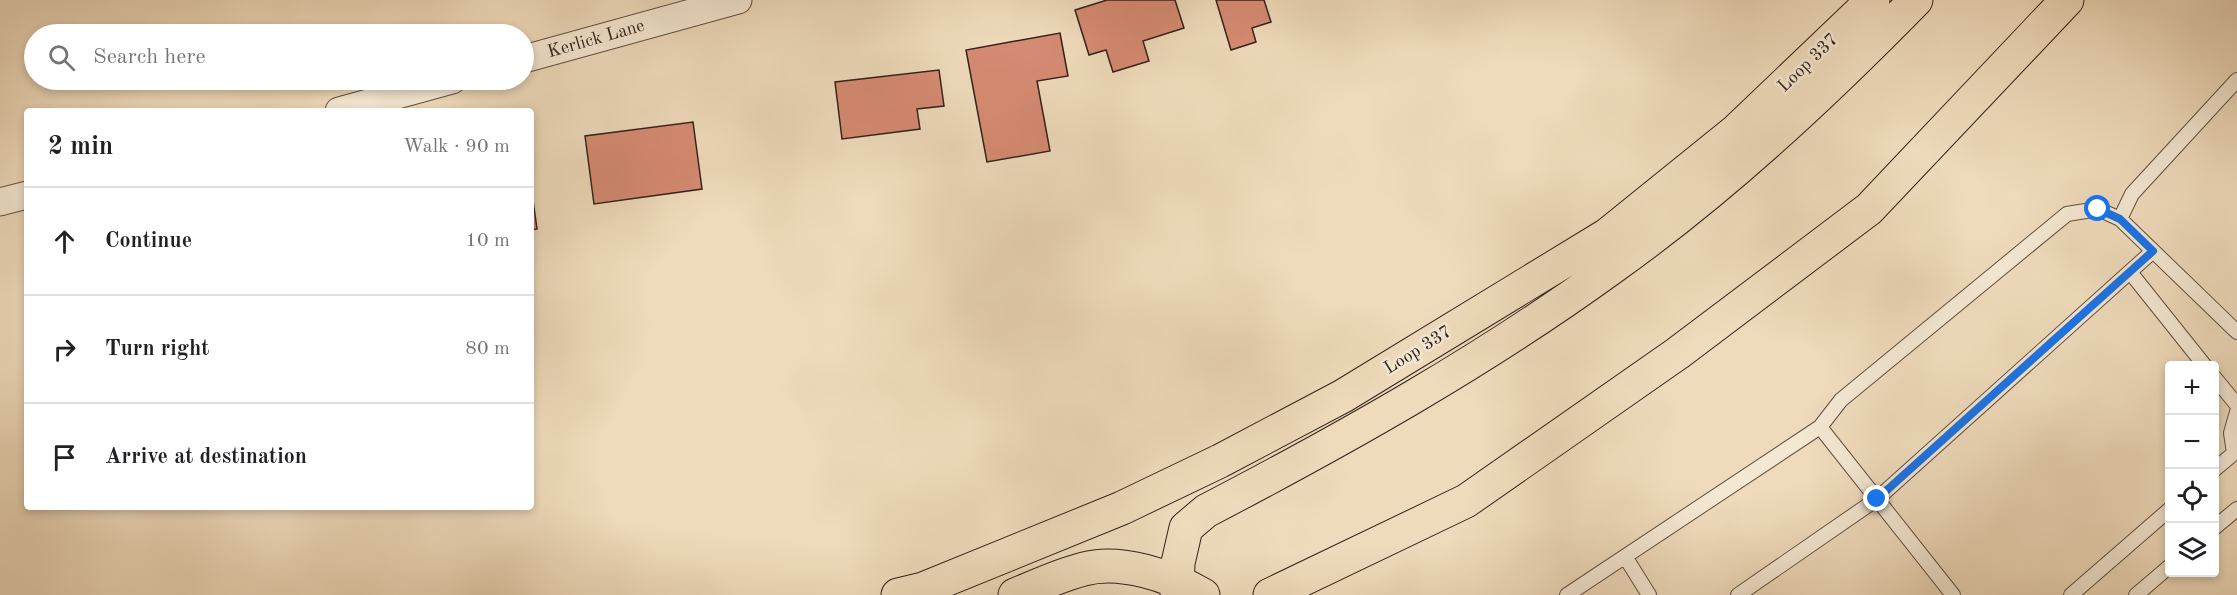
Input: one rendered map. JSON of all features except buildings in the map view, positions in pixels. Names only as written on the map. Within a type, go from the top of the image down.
[{"type":"main road","name":"Loop 337","points":[[898,595],[923,589],[1122,508],[1220,461],[1343,396],[1608,234],[1737,130],[1873,0]]},
{"type":"main road","points":[[1014,595],[1085,568],[1114,565],[1186,591],[1186,528],[1206,511],[1362,428],[1450,376],[1611,269],[1728,177],[1844,74],[1916,0]]},
{"type":"main road","points":[[1270,595],[1466,501],[1678,353],[1869,208],[2067,0]]},
{"type":"main road","points":[[1305,595],[1336,564]]},
{"type":"street","name":"Kerlick Lane","points":[[534,56],[664,10],[738,0]]},
{"type":"street","points":[[350,108],[416,90]]},
{"type":"street","points":[[0,202],[24,196]]},
{"type":"lane","points":[[2120,219],[2132,194],[2237,80]]},
{"type":"lane","points":[[1567,595],[1821,427],[1841,400],[2067,213],[2098,209],[2120,219],[2237,332]]},
{"type":"lane","points":[[1737,595],[1877,499],[2153,251]]},
{"type":"lane","points":[[2130,272],[2201,361]]},
{"type":"lane","points":[[2219,383],[2237,405]]},
{"type":"lane","points":[[2215,469],[2236,452],[2231,433],[2237,412]]},
{"type":"lane","points":[[1821,427],[1953,595]]},
{"type":"lane","points":[[2219,524],[2237,509]]},
{"type":"lane","points":[[2071,595],[2165,513]]},
{"type":"lane","points":[[1626,558],[1649,595]]},
{"type":"lane","points":[[2136,595],[2165,570]]},
{"type":"route","points":[[1877,499],[2153,251],[2120,219],[2098,209]]}]
